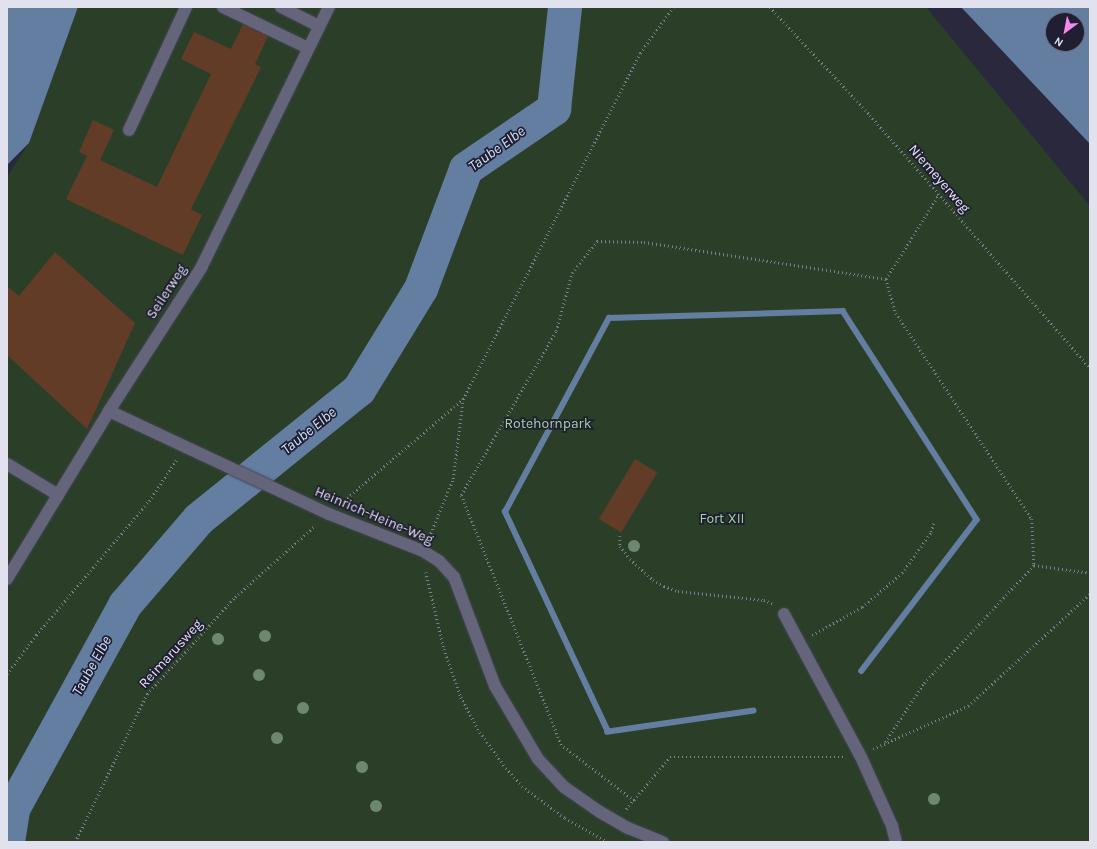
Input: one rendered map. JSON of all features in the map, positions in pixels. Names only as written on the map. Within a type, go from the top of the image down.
[{"type":"street","points":[[129,130],[186,7]]},
{"type":"street","points":[[223,7],[308,48]]},
{"type":"street","points":[[281,7],[319,26]]},
{"type":"street","name":"Seilerweg","points":[[7,579],[109,411],[201,268],[329,7]]},
{"type":"street","name":"Heinrich-Heine-Weg","points":[[109,411],[329,514],[423,551],[439,561],[454,578],[495,686],[529,747],[564,787],[613,821],[663,842]]},
{"type":"street","points":[[7,464],[58,495]]},
{"type":"street","points":[[784,614],[861,757],[892,826],[896,842]]},
{"type":"path","points":[[608,842],[565,818],[522,786],[506,768],[480,732],[461,697],[444,649],[423,551],[453,479],[463,398],[640,53],[674,7]]},
{"type":"path","name":"Niemeyerweg","points":[[770,7],[939,194],[1090,368]]},
{"type":"path","points":[[884,742],[924,683],[1034,565],[1032,519],[896,313],[886,279],[939,194]]},
{"type":"path","points":[[634,801],[561,745],[462,496],[556,331],[572,273],[597,241],[644,242],[886,279]]},
{"type":"path","name":"Reimarusweg","points":[[75,842],[146,694],[235,598],[463,398]]},
{"type":"path","points":[[7,674],[36,635],[149,501],[185,447]]},
{"type":"path","points":[[822,630],[862,607],[902,573],[931,532],[934,521]]},
{"type":"path","points":[[620,536],[620,546],[630,560],[664,586],[704,594],[764,600],[773,603],[784,614]]},
{"type":"path","points":[[1034,565],[1090,573]]},
{"type":"path","points":[[613,821],[634,801],[670,757],[861,757],[884,742],[968,706],[1090,594]]},
{"type":"green space","name":"Rotehornpark","points":[[78,7],[926,7],[1090,206],[1090,842],[7,842],[7,177],[29,143]]},
{"type":"water","points":[[7,7],[78,7],[29,143],[7,165]]},
{"type":"water","points":[[961,7],[1090,7],[1090,144]]},
{"type":"building","points":[[244,22],[269,34],[255,64],[261,67],[191,209],[202,215],[183,255],[66,199],[87,156],[79,152],[93,120],[114,130],[100,160],[157,187],[211,74],[181,59],[194,32],[231,49]]},
{"type":"building","points":[[55,252],[135,323],[87,429],[7,355],[7,286],[19,296]]},
{"type":"building","points":[[635,459],[657,472],[621,532],[599,519]]},
{"type":"waterway","name":"Taube Elbe","points":[[8,842],[13,809],[125,605],[199,519],[359,390],[421,289],[466,169],[554,109],[565,7]]},
{"type":"waterway","points":[[754,711],[608,732],[505,512],[609,318],[843,311],[977,520],[862,671]]},
{"type":"park label","name":"Fort XII","points":[[722,519]]}]
